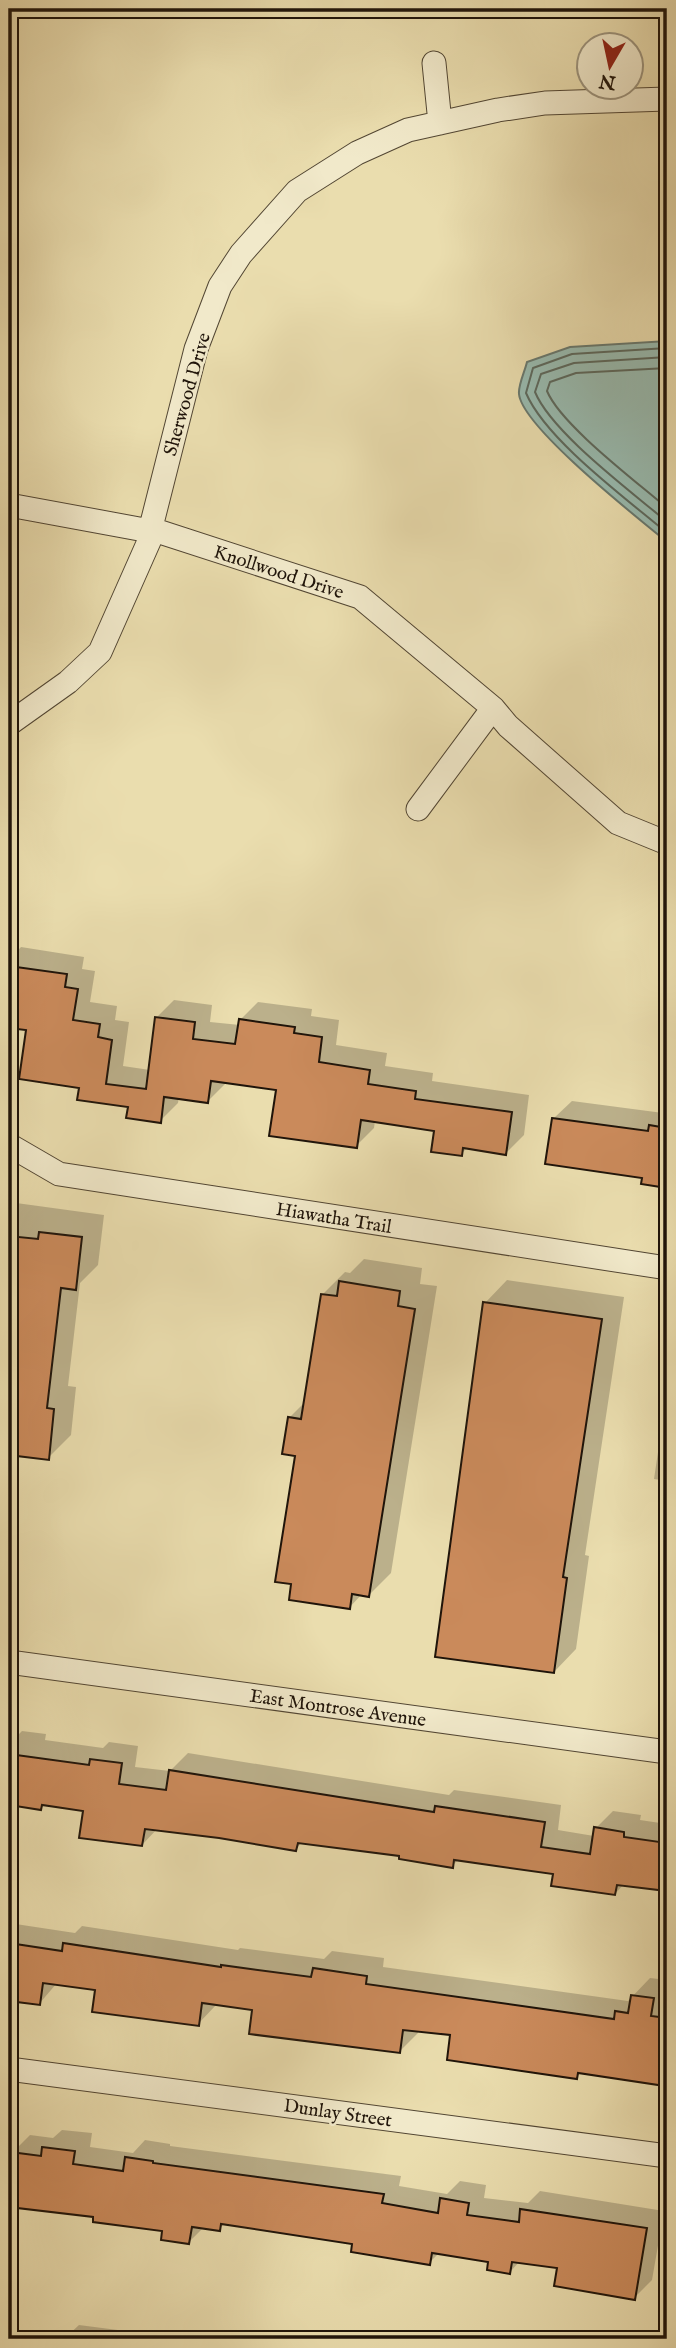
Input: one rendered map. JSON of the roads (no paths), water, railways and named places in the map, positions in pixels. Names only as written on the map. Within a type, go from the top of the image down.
[{"type":"street","points":[[435,63],[440,123]]},
{"type":"street","name":"Sherwood Drive","points":[[9,724],[68,682],[100,652],[152,531],[196,349],[220,286],[242,254],[297,191],[357,153],[408,130],[498,110],[545,103],[667,99]]},
{"type":"street","name":"Knollwood Drive","points":[[9,505],[152,531],[360,597],[493,708],[508,726],[618,823],[667,843]]},
{"type":"street","points":[[418,809],[493,708]]},
{"type":"street","name":"Hiawatha Trail","points":[[9,1145],[59,1174],[667,1268]]},
{"type":"street","name":"East Montrose Avenue","points":[[9,1662],[667,1752]]},
{"type":"street","name":"Dunlay Street","points":[[9,2069],[667,2156]]},
{"type":"water","points":[[667,341],[667,542],[583,471],[539,428],[525,409],[519,390],[527,362],[570,347]]}]
